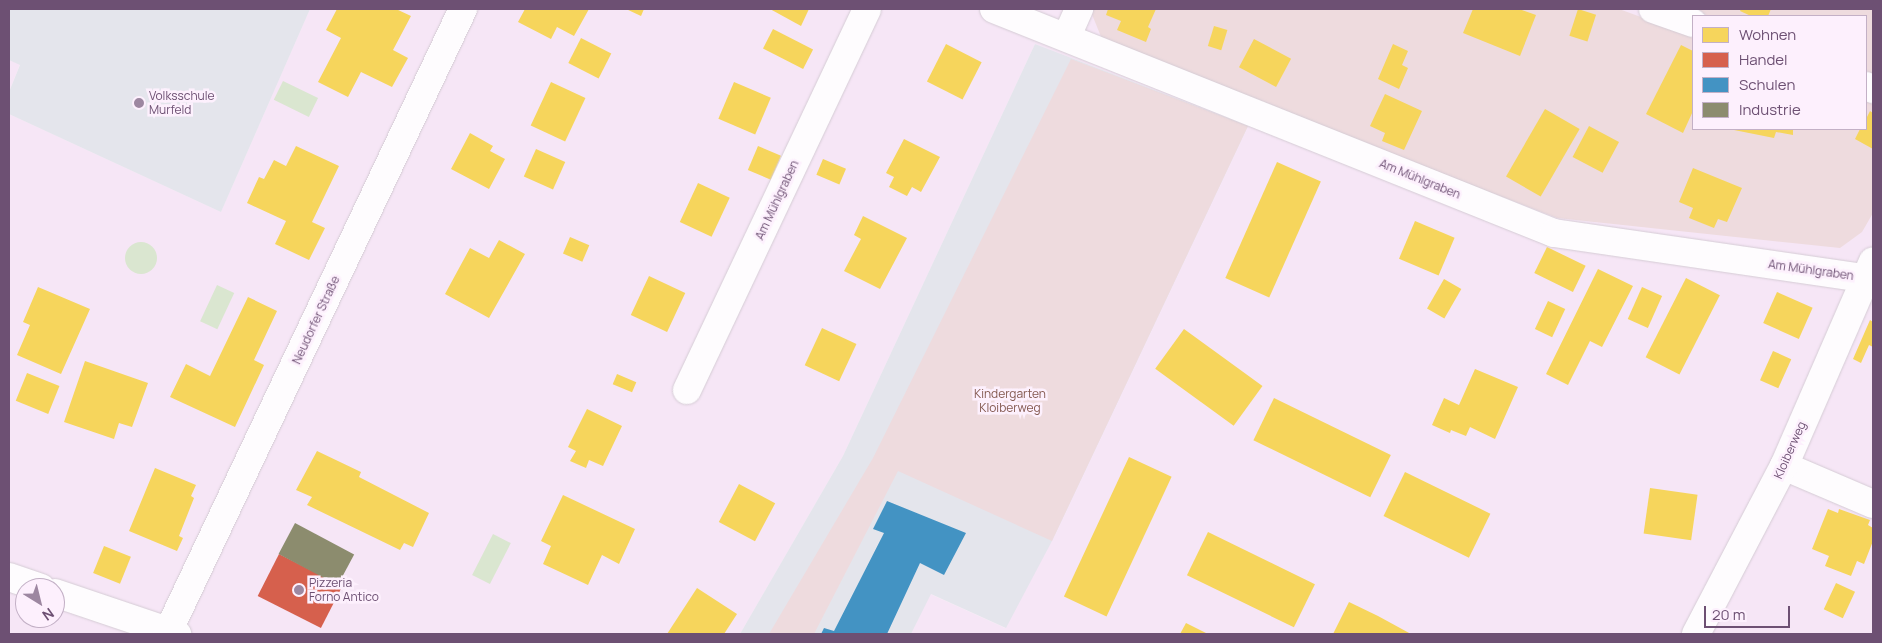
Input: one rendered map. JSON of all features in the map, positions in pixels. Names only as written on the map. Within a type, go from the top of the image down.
[{"type":"street","name":"Neudorfer Straße","points":[[65,596],[171,633],[463,9]]},
{"type":"street","name":"Am Mühlgraben","points":[[687,390],[867,9]]},
{"type":"street","name":"Am Mühlgraben","points":[[994,9],[1067,36],[1554,233],[1869,270]]},
{"type":"street","points":[[1067,36],[1080,9]]},
{"type":"street","points":[[1654,9],[1692,23]]},
{"type":"street","name":"Kloiberweg","points":[[1696,634],[1784,466],[1869,270]]},
{"type":"street","points":[[1784,466],[1873,504]]},
{"type":"shaded area","name":"Volksschule Murfeld","points":[[9,9],[310,9],[221,212],[9,114],[9,92],[20,65],[9,60]]},
{"type":"shaded area","points":[[310,9],[1873,9],[1873,634],[911,634],[930,594],[1005,628],[1248,126],[1035,44],[843,456],[740,634],[9,634],[9,114],[221,212]]},
{"type":"shaded area","name":"Kindergarten Kloiberweg","points":[[1035,44],[1248,126],[1052,541],[1006,628],[931,594],[911,634],[740,634],[843,456]]},
{"type":"shaded area","points":[[9,60],[20,64],[9,92]]},
{"type":"shaded area","points":[[283,81],[318,98],[309,117],[274,100]]},
{"type":"shaded area","points":[[141,242],[152,247],[157,258],[152,269],[141,274],[130,269],[125,258],[130,247]]},
{"type":"shaded area","points":[[217,285],[234,293],[217,329],[200,321]]},
{"type":"shaded area","points":[[493,534],[511,543],[490,584],[472,575]]},
{"type":"green space","points":[[1092,9],[1619,9],[1692,36],[1692,130],[1867,130],[1867,98],[1873,100],[1873,213],[1862,232],[1840,248],[1557,218],[1104,44],[1091,12]]},
{"type":"green space","points":[[1688,9],[1873,9],[1873,75],[1867,73],[1867,15],[1706,15]]},
{"type":"green space","name":"Kindergarten Kloiberweg","points":[[1071,59],[1248,126],[1052,541],[898,471],[814,634],[769,634],[873,458]]},
{"type":"building: Wohnen","points":[[337,9],[396,9],[411,16],[393,50],[408,58],[392,87],[361,72],[348,97],[318,82],[341,38],[326,30]]},
{"type":"building: Wohnen","points":[[525,9],[589,9],[574,36],[557,27],[551,39],[518,22]]},
{"type":"building: Wohnen","points":[[626,9],[644,9],[641,16]]},
{"type":"building: Wohnen","points":[[770,9],[809,9],[801,26]]},
{"type":"building: Wohnen","points":[[1108,9],[1156,9],[1148,27],[1151,29],[1146,42],[1117,30],[1121,21],[1106,15]]},
{"type":"building: Wohnen","points":[[1473,9],[1519,9],[1536,15],[1520,56],[1463,33]]},
{"type":"building: Wohnen","points":[[1578,9],[1596,15],[1587,42],[1569,36]]},
{"type":"building: Wohnen","points":[[1741,9],[1771,9],[1768,15],[1749,15],[1740,11]]},
{"type":"building: Wohnen","points":[[1214,26],[1227,30],[1221,50],[1208,46]]},
{"type":"building: Wohnen","points":[[773,29],[813,49],[803,69],[763,49]]},
{"type":"building: Wohnen","points":[[581,38],[611,53],[599,78],[568,63]]},
{"type":"building: Wohnen","points":[[1254,39],[1291,59],[1276,87],[1239,67]]},
{"type":"building: Wohnen","points":[[946,44],[982,62],[963,100],[927,81]]},
{"type":"building: Wohnen","points":[[1393,44],[1408,51],[1402,65],[1408,68],[1399,89],[1378,79]]},
{"type":"building: Wohnen","points":[[1681,45],[1692,50],[1692,113],[1683,133],[1646,114]]},
{"type":"building: Wohnen","points":[[551,82],[585,98],[565,142],[531,126]]},
{"type":"building: Wohnen","points":[[734,82],[771,98],[755,134],[718,119]]},
{"type":"building: Wohnen","points":[[1385,94],[1422,111],[1404,150],[1382,141],[1385,133],[1370,126]]},
{"type":"building: Wohnen","points":[[1545,109],[1580,129],[1541,197],[1506,177]]},
{"type":"building: Wohnen","points":[[1870,111],[1873,113],[1873,149],[1855,139],[1860,130],[1867,130],[1867,117]]},
{"type":"building: Wohnen","points":[[1589,126],[1619,142],[1603,173],[1573,157]]},
{"type":"building: Wohnen","points":[[1734,130],[1793,130],[1793,135],[1776,132],[1774,138]]},
{"type":"building: Wohnen","points":[[470,133],[493,146],[490,151],[505,159],[489,189],[451,169]]},
{"type":"building: Wohnen","points":[[904,139],[940,157],[921,192],[912,187],[907,196],[889,187],[894,177],[886,173]]},
{"type":"building: Wohnen","points":[[296,146],[339,166],[312,222],[325,228],[309,260],[275,244],[286,221],[247,203],[259,177],[264,179],[274,160],[286,166]]},
{"type":"building: Wohnen","points":[[758,146],[781,156],[771,180],[748,170]]},
{"type":"building: Wohnen","points":[[536,149],[565,162],[553,189],[524,176]]},
{"type":"building: Wohnen","points":[[823,159],[846,169],[839,184],[816,175]]},
{"type":"building: Wohnen","points":[[1277,162],[1321,182],[1269,298],[1225,278]]},
{"type":"building: Wohnen","points":[[1693,168],[1742,188],[1727,222],[1718,219],[1714,228],[1689,218],[1693,208],[1679,202]]},
{"type":"building: Wohnen","points":[[698,183],[730,198],[712,237],[680,222]]},
{"type":"building: Wohnen","points":[[863,216],[907,238],[880,289],[844,271],[861,239],[854,235]]},
{"type":"building: Wohnen","points":[[1415,221],[1455,238],[1439,276],[1399,259]]},
{"type":"building: Wohnen","points":[[570,237],[589,245],[582,262],[563,254]]},
{"type":"building: Wohnen","points":[[499,240],[525,254],[489,318],[445,294],[470,248],[489,258]]},
{"type":"building: Wohnen","points":[[1547,247],[1586,266],[1573,292],[1534,273]]},
{"type":"building: Wohnen","points":[[1598,269],[1633,286],[1602,347],[1590,341],[1568,385],[1546,374]]},
{"type":"building: Wohnen","points":[[649,276],[685,293],[667,332],[631,315]]},
{"type":"building: Wohnen","points":[[1686,278],[1720,295],[1679,375],[1646,357]]},
{"type":"building: Wohnen","points":[[1444,279],[1461,289],[1444,318],[1427,308]]},
{"type":"building: Wohnen","points":[[38,287],[90,309],[61,374],[17,355],[30,325],[23,322]]},
{"type":"building: Wohnen","points":[[1642,287],[1662,296],[1648,328],[1628,319]]},
{"type":"building: Wohnen","points":[[1777,292],[1813,308],[1799,339],[1763,323]]},
{"type":"building: Wohnen","points":[[248,297],[277,311],[254,360],[264,365],[235,427],[170,397],[186,364],[210,376]]},
{"type":"building: Wohnen","points":[[1548,301],[1565,309],[1552,337],[1535,329]]},
{"type":"building: Wohnen","points":[[1870,320],[1873,322],[1873,347],[1869,345],[1861,363],[1853,359]]},
{"type":"building: Wohnen","points":[[822,328],[856,344],[839,381],[805,365]]},
{"type":"building: Wohnen","points":[[1184,329],[1262,386],[1234,426],[1155,369]]},
{"type":"building: Wohnen","points":[[1773,351],[1791,359],[1778,388],[1760,380]]},
{"type":"building: Wohnen","points":[[85,361],[148,383],[132,427],[119,423],[114,439],[64,422]]},
{"type":"building: Wohnen","points":[[1475,369],[1518,387],[1495,439],[1470,427],[1466,436],[1451,430],[1450,433],[1432,425],[1444,398],[1459,405]]},
{"type":"building: Wohnen","points":[[27,373],[59,386],[48,414],[16,401]]},
{"type":"building: Wohnen","points":[[617,374],[636,382],[632,392],[613,384]]},
{"type":"building: Wohnen","points":[[1274,398],[1391,455],[1370,497],[1253,440]]},
{"type":"building: Wohnen","points":[[587,409],[622,426],[603,466],[589,460],[586,468],[570,461],[576,451],[568,447]]},
{"type":"building: Wohnen","points":[[317,451],[361,472],[359,477],[429,513],[413,547],[404,543],[400,550],[307,505],[312,497],[296,490]]},
{"type":"building: Wohnen","points":[[1129,457],[1172,477],[1107,616],[1064,597]]},
{"type":"building: Wohnen","points":[[155,468],[196,485],[191,496],[194,498],[179,536],[183,538],[177,551],[129,531]]},
{"type":"building: Wohnen","points":[[1405,472],[1490,514],[1469,558],[1384,516]]},
{"type":"building: Wohnen","points":[[739,484],[775,503],[755,541],[719,522]]},
{"type":"building: Wohnen","points":[[1650,488],[1698,495],[1691,540],[1644,534]]},
{"type":"building: Wohnen","points":[[563,495],[635,529],[619,564],[602,555],[588,585],[543,564],[551,546],[541,541]]},
{"type":"building: Wohnen","points":[[1828,509],[1838,513],[1839,509],[1870,520],[1868,525],[1873,528],[1873,541],[1864,564],[1857,561],[1851,576],[1825,566],[1829,556],[1812,549]]},
{"type":"building: Wohnen","points":[[1208,532],[1315,584],[1294,627],[1187,575]]},
{"type":"building: Wohnen","points":[[104,546],[131,557],[120,584],[93,573]]},
{"type":"building: Wohnen","points":[[1836,583],[1855,592],[1843,618],[1824,609]]},
{"type":"building: Wohnen","points":[[697,588],[737,614],[724,634],[667,634]]},
{"type":"building: Wohnen","points":[[1349,602],[1378,616],[1411,634],[1333,634]]},
{"type":"building: Wohnen","points":[[1186,623],[1208,634],[1180,634]]},
{"type":"building: Handel","name":"Pizzeria Forno Antico","points":[[279,554],[342,586],[321,628],[258,596]]},
{"type":"building: Schulen","points":[[887,501],[966,533],[944,575],[920,563],[887,634],[821,634],[824,628],[834,631],[884,533],[873,529]]},
{"type":"building: Industrie","points":[[295,523],[354,554],[338,585],[279,554]]},
{"type":"place","name":"Volksschule Murfeld","points":[[139,103]]},
{"type":"place","name":"Pizzeria Forno Antico","points":[[299,590]]}]
